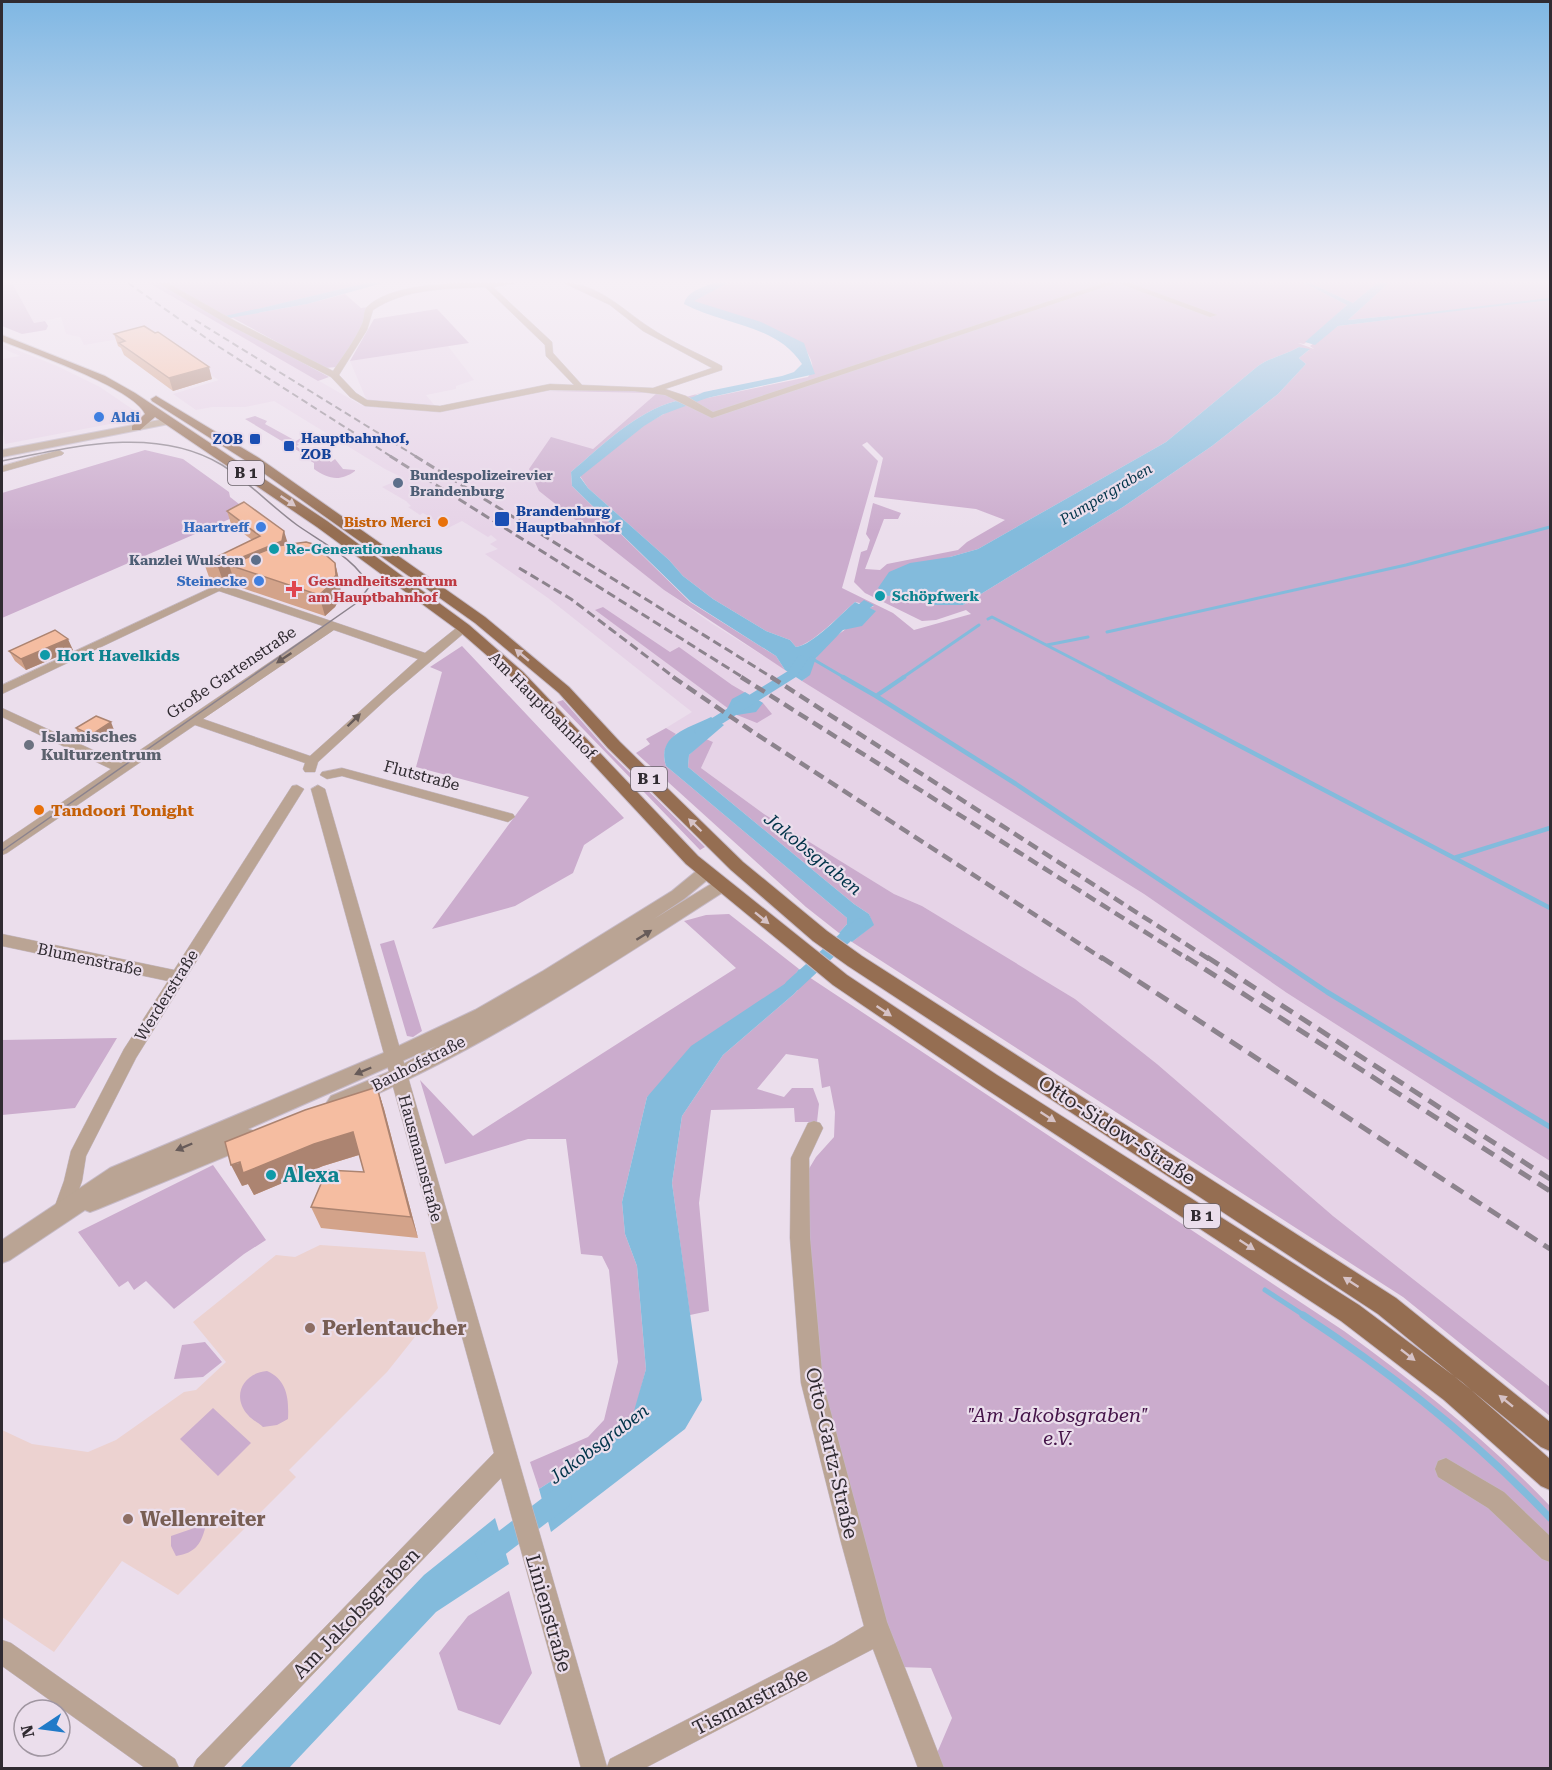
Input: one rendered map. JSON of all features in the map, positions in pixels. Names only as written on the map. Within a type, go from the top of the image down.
[{"type":"main road","name":"B 1","points":[[73,366],[100,378],[170,421]]},
{"type":"main road","name":"B 1","points":[[85,366],[122,379],[188,418]]},
{"type":"main road","points":[[136,428],[151,415],[147,406]]},
{"type":"main road","points":[[170,421],[188,418]]},
{"type":"main road","name":"Am Hauptbahnhof","points":[[188,418],[260,465],[480,620],[564,690],[614,745],[737,866]]},
{"type":"main road","name":"Am Hauptbahnhof","points":[[170,421],[322,524],[464,628],[518,675],[706,872],[722,885]]},
{"type":"main road","points":[[464,628],[480,620]]},
{"type":"main road","points":[[540,699],[564,690]]},
{"type":"main road","points":[[706,872],[737,866]]},
{"type":"main road","points":[[722,885],[737,866]]},
{"type":"main road","name":"Otto-Sidow-Straße","points":[[737,866],[820,936],[855,961],[1387,1306],[1551,1438]]},
{"type":"main road","name":"Otto-Sidow-Straße","points":[[722,885],[801,951],[837,977],[972,1068],[1350,1312],[1408,1354],[1490,1422],[1551,1477]]},
{"type":"street","points":[[315,366],[337,377],[353,395],[365,403],[435,409],[537,389],[578,387],[656,389],[683,398],[712,415],[862,366]]},
{"type":"street","points":[[337,377],[342,366]]},
{"type":"street","points":[[561,366],[578,383],[578,387]]},
{"type":"street","points":[[656,389],[719,368],[715,366]]},
{"type":"street","points":[[2,454],[170,421]]},
{"type":"street","points":[[2,469],[59,453]]},
{"type":"street","points":[[2,690],[217,588],[258,571]]},
{"type":"street","points":[[217,588],[224,588],[425,657]]},
{"type":"street","name":"Große Gartenstraße","points":[[2,850],[333,625]]},
{"type":"street","name":"Werderstraße","points":[[60,1214],[73,1181],[77,1156],[129,1054],[297,789],[294,783],[297,777],[311,766],[376,698],[464,628]]},
{"type":"street","points":[[2,712],[120,768]]},
{"type":"street","points":[[192,720],[320,771],[322,782],[306,791],[297,789]]},
{"type":"street","name":"Flutstraße","points":[[322,782],[342,772],[508,816]]},
{"type":"street","name":"Hausmannstraße","points":[[322,782],[396,1068],[505,1458]]},
{"type":"street","name":"Bauhofstraße","points":[[396,1068],[550,976],[678,895],[706,872]]},
{"type":"street","name":"Bauhofstraße","points":[[2,1253],[60,1214],[396,1068],[588,968],[722,885]]},
{"type":"street","name":"Blumenstraße","points":[[2,940],[178,977]]},
{"type":"street","name":"Otto-Gartz-Straße","points":[[814,1128],[800,1158],[800,1238],[812,1383],[852,1542],[879,1631],[931,1768]]},
{"type":"street","name":"Linienstraße","points":[[505,1458],[594,1768]]},
{"type":"street","name":"Am Jakobsgraben","points":[[206,1768],[505,1458]]},
{"type":"street","points":[[1446,1469],[1496,1500],[1551,1551]]},
{"type":"street","name":"Tismarstraße","points":[[619,1768],[843,1653],[879,1631]]},
{"type":"street","points":[[2,1652],[166,1768]]},
{"type":"shaded area","points":[[2,366],[56,366],[100,387],[138,413],[136,419],[5,444],[2,425]]},
{"type":"shaded area","points":[[196,366],[293,366],[361,405],[434,411],[546,391],[658,392],[593,449],[539,491],[664,590],[711,623],[1144,894],[1287,993],[1550,1161],[1550,1387],[1333,1216],[1157,1064],[1075,999],[922,906],[894,894],[764,814],[701,768],[713,742],[706,739],[723,725],[711,717],[676,734],[666,728],[692,712],[548,598],[485,554],[498,549],[490,544],[497,540],[491,535],[488,537],[462,521],[446,529],[423,513],[420,515],[408,507],[411,506],[406,501],[382,487],[403,478],[274,401],[245,407],[212,407],[196,410],[173,394],[219,380]],"holes":[[[603,607],[670,652],[763,703],[737,715],[596,610]]]},
{"type":"shaded area","points":[[352,366],[463,366],[474,380],[456,386],[456,389],[426,395],[436,407],[367,401]]},
{"type":"shaded area","name":"Wellenreiter","points":[[320,1245],[425,1252],[438,1308],[387,1372],[289,1470],[296,1477],[178,1595],[122,1561],[54,1652],[2,1617],[2,1430],[32,1444],[88,1452],[116,1440],[184,1392],[196,1390],[226,1362],[193,1322],[276,1255],[295,1257]]},
{"type":"green space","points":[[291,366],[308,366],[329,377],[318,381]]},
{"type":"green space","points":[[321,366],[338,366],[337,367],[325,368]]},
{"type":"green space","points":[[812,366],[1259,366],[1166,442],[978,549],[950,557],[880,592],[888,596],[901,595],[931,605],[963,605],[1123,507],[1212,446],[1278,394],[1305,366],[1550,366],[1550,1161],[1287,993],[1144,894],[802,681],[808,676],[821,650],[843,631],[875,611],[869,608],[874,606],[855,602],[818,635],[796,647],[790,640],[766,631],[713,599],[683,576],[669,560],[588,488],[580,476],[644,425],[680,405],[676,401],[633,421],[607,441],[571,472],[572,486],[690,602],[776,656],[785,670],[664,590],[539,491],[529,469],[551,437],[593,449],[657,393],[546,391],[648,390],[686,397],[704,392],[695,395],[707,398],[808,377]],"holes":[[[867,442],[883,458],[874,497],[976,509],[1005,520],[967,542],[958,550],[887,564],[880,570],[865,569],[884,519],[898,519],[901,513],[873,503],[866,534],[870,540],[867,550],[861,552],[854,582],[865,593],[922,621],[936,620],[966,610],[971,614],[914,630],[893,613],[842,588],[878,461],[862,445]]]},
{"type":"green space","points":[[255,416],[267,421],[265,424],[296,441],[301,438],[305,440],[297,443],[299,445],[296,446],[306,454],[314,451],[331,462],[335,459],[343,469],[355,471],[339,478],[329,477],[319,472],[314,469],[314,463],[300,455],[300,452],[245,419]]},
{"type":"green space","points":[[145,450],[183,459],[229,492],[230,497],[248,511],[2,618],[2,493]]},
{"type":"green space","points":[[603,607],[670,652],[679,647],[732,685],[763,703],[772,714],[757,723],[737,715],[595,610]]},
{"type":"green space","points":[[462,646],[624,818],[584,845],[573,873],[515,906],[432,929],[529,797],[416,767],[442,672],[430,667]]},
{"type":"green space","points":[[563,700],[607,750],[705,847],[700,850],[557,702]]},
{"type":"green space","points":[[666,728],[676,734],[665,748],[666,766],[847,918],[847,924],[839,933],[806,907],[636,753],[650,744],[646,739]]},
{"type":"green space","points":[[706,739],[713,742],[701,768],[764,814],[894,894],[922,906],[1075,999],[1157,1064],[1333,1216],[1550,1387],[1550,1416],[1403,1297],[852,942],[873,925],[869,914],[688,767],[689,755]]},
{"type":"green space","points":[[729,914],[799,969],[792,979],[647,1097],[622,1202],[625,1234],[637,1266],[646,1369],[635,1411],[611,1443],[539,1489],[530,1462],[588,1437],[604,1420],[618,1362],[609,1270],[602,1256],[581,1254],[566,1139],[528,1139],[445,1164],[420,1080],[473,1136],[736,968],[684,921],[706,915]]},
{"type":"green space","points":[[394,940],[422,1031],[413,1037],[407,1036],[380,944]]},
{"type":"green space","name":"\"Am Jakobsgraben\" e.V.","points":[[809,977],[1344,1331],[1451,1414],[1550,1506],[1550,1768],[944,1768],[937,1753],[952,1718],[931,1668],[899,1667],[887,1636],[820,1373],[807,1237],[807,1172],[816,1157],[834,1137],[835,1112],[830,1086],[822,1088],[818,1059],[786,1054],[757,1089],[784,1097],[792,1088],[813,1088],[819,1104],[817,1122],[795,1122],[794,1108],[711,1110],[699,1203],[709,1311],[690,1315],[672,1183],[682,1116],[723,1055],[794,994]]},
{"type":"green space","points":[[117,1038],[75,1108],[2,1115],[2,1040]]},
{"type":"green space","points":[[213,1165],[266,1240],[244,1254],[174,1309],[146,1281],[134,1290],[128,1281],[119,1287],[78,1232]]},
{"type":"green space","points":[[205,1342],[222,1362],[203,1377],[174,1379],[182,1345]]},
{"type":"green space","points":[[267,1371],[279,1379],[283,1385],[288,1404],[288,1419],[277,1425],[263,1427],[243,1408],[240,1393],[246,1381],[252,1376]]},
{"type":"green space","points":[[213,1408],[251,1443],[218,1476],[180,1439]]},
{"type":"green space","points":[[206,1524],[197,1546],[183,1555],[176,1556],[171,1546],[171,1536]]},
{"type":"green space","points":[[509,1591],[532,1673],[500,1725],[458,1710],[439,1653],[468,1616]]},
{"type":"water","points":[[800,366],[812,366],[815,374],[707,398],[700,399],[695,396],[704,392],[794,372]]},
{"type":"water","name":"Pumpergraben","points":[[1258,366],[1305,366],[1278,394],[1212,446],[1123,507],[963,605],[931,605],[902,595],[888,596],[879,592],[881,590],[878,588],[889,572],[910,563],[950,557],[978,549],[1166,442]]},
{"type":"water","points":[[676,401],[680,404],[644,426],[580,477],[588,488],[669,560],[683,576],[713,599],[766,631],[790,640],[796,647],[818,635],[855,602],[859,604],[864,600],[874,605],[870,608],[876,611],[862,626],[843,630],[816,658],[810,675],[802,681],[785,670],[776,656],[691,602],[572,486],[571,472],[607,441],[633,421]]},
{"type":"water","points":[[745,692],[763,703],[756,712],[737,715],[727,709],[732,699]]},
{"type":"water","name":"Jakobsgraben","points":[[711,717],[724,725],[689,755],[688,767],[869,914],[874,925],[852,942],[839,933],[847,924],[847,918],[666,766],[664,755],[670,740],[684,729]]},
{"type":"water","points":[[799,969],[809,977],[794,994],[723,1055],[682,1116],[672,1183],[702,1400],[685,1429],[551,1532],[539,1489],[611,1443],[634,1411],[646,1369],[637,1266],[625,1234],[622,1202],[647,1097],[691,1046],[792,979]]},
{"type":"water","points":[[495,1518],[509,1564],[436,1612],[289,1768],[240,1768],[424,1575]]},
{"type":"building","points":[[151,366],[209,367],[169,378]]},
{"type":"building","points":[[244,502],[284,531],[282,541],[218,567],[204,563],[260,536],[227,511]]},
{"type":"building","points":[[306,542],[313,544],[335,563],[336,575],[319,595],[229,565],[277,546]]},
{"type":"building","points":[[55,630],[68,639],[21,659],[9,651]]},
{"type":"building","points":[[96,716],[111,722],[91,735],[76,728]]},
{"type":"building","points":[[377,1087],[411,1217],[311,1207],[327,1170],[364,1172],[353,1132],[314,1144],[243,1173],[240,1162],[231,1165],[225,1142],[305,1110]]},
{"type":"waterway","name":"Jakobsgraben","points":[[661,412],[718,392]]},
{"type":"waterway","points":[[1107,632],[1406,565],[1550,527]]},
{"type":"waterway","points":[[988,619],[992,617],[1110,678]]},
{"type":"waterway","points":[[902,678],[979,625]]},
{"type":"waterway","points":[[1047,645],[1088,637]]},
{"type":"waterway","points":[[811,658],[845,678]]},
{"type":"waterway","name":"Jakobsgraben","points":[[701,731],[792,674],[802,659]]},
{"type":"waterway","points":[[843,677],[876,696]]},
{"type":"waterway","points":[[876,696],[904,677]]},
{"type":"waterway","points":[[1108,677],[1454,858]]},
{"type":"waterway","points":[[876,696],[1016,784],[1278,959]]},
{"type":"waterway","points":[[1454,858],[1550,828]]},
{"type":"waterway","points":[[1454,858],[1550,908]]},
{"type":"waterway","name":"Jakobsgraben","points":[[792,986],[860,924]]},
{"type":"waterway","points":[[1275,957],[1327,992],[1550,1127]]},
{"type":"waterway","points":[[1265,1290],[1305,1316]]},
{"type":"waterway","points":[[1303,1315],[1432,1409],[1493,1462],[1550,1518]]},
{"type":"waterway","name":"Jakobsgraben","points":[[487,1554],[561,1498]]},
{"type":"tram line","points":[[2,461],[57,450],[114,443],[142,442],[196,453],[222,465],[297,525],[338,552],[364,577],[369,587],[358,602],[2,851]]},
{"type":"railway","points":[[248,366],[392,457]]},
{"type":"railway","points":[[269,366],[417,457]]},
{"type":"railway","points":[[390,456],[744,678]]},
{"type":"railway","points":[[415,456],[773,678]]},
{"type":"railway","points":[[519,568],[571,599],[675,678]]},
{"type":"railway","points":[[673,677],[753,732],[1103,959]]},
{"type":"railway","points":[[741,677],[1188,959]]},
{"type":"railway","points":[[771,677],[1209,959]]},
{"type":"railway","points":[[1101,957],[1550,1249]]},
{"type":"railway","points":[[1186,957],[1550,1191]]},
{"type":"railway","points":[[1207,957],[1550,1179]]},
{"type":"place","name":"Aldi","points":[[99,417]]},
{"type":"place","name":"ZOB","points":[[255,439]]},
{"type":"place","name":"Hauptbahnhof, ZOB","points":[[289,446]]},
{"type":"place","name":"Bundespolizeirevier Brandenburg","points":[[398,483]]},
{"type":"place","name":"Brandenburg Hauptbahnhof","points":[[502,519]]},
{"type":"place","name":"Bistro Merci","points":[[443,522]]},
{"type":"place","name":"Haartreff","points":[[261,527]]},
{"type":"place","name":"Re-Generationenhaus","points":[[274,549]]},
{"type":"place","name":"Kanzlei Wulsten","points":[[256,560]]},
{"type":"place","name":"Steinecke","points":[[259,581]]},
{"type":"place","name":"Gesundheitszentrum am Hauptbahnhof","points":[[294,589]]},
{"type":"place","name":"Schöpfwerk","points":[[880,596]]},
{"type":"place","name":"Hort Havelkids","points":[[45,655]]},
{"type":"place","name":"Islamisches Kulturzentrum","points":[[29,745]]},
{"type":"place","name":"Tandoori Tonight","points":[[39,810]]},
{"type":"place","name":"Alexa","points":[[271,1175]]},
{"type":"place","name":"Perlentaucher","points":[[310,1328]]},
{"type":"place","name":"Wellenreiter","points":[[128,1519]]}]
